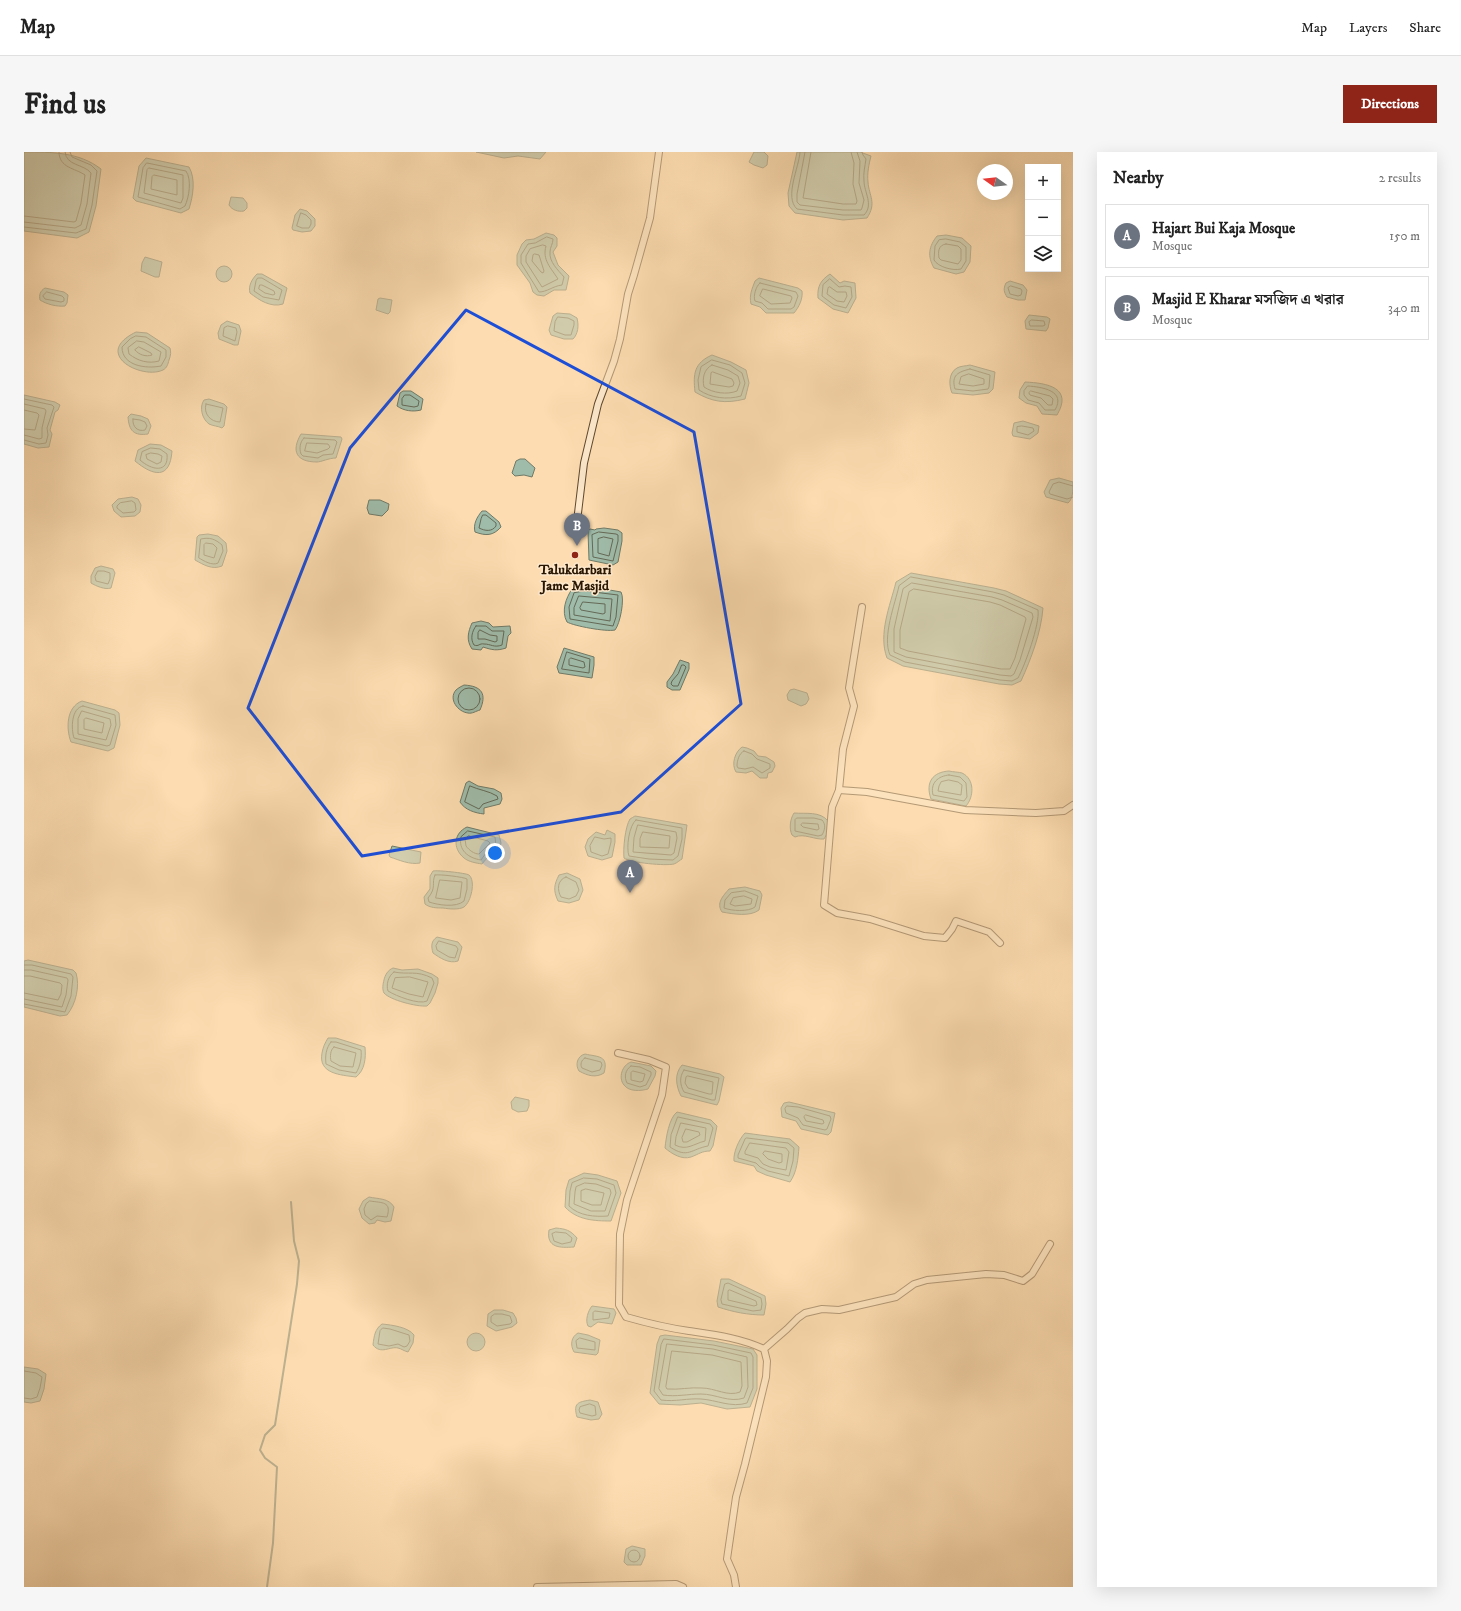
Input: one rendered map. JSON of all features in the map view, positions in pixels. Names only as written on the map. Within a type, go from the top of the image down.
[{"type":"street","points":[[578,513],[584,464],[598,404],[614,362],[620,339],[628,294],[650,218],[659,152]]},
{"type":"street","points":[[862,607],[849,688],[854,706],[843,749],[839,790],[832,807],[824,905],[837,913],[870,919],[924,936],[945,938],[956,921],[989,932],[1000,943]]},
{"type":"street","points":[[839,790],[867,792],[973,811],[1036,813],[1064,811],[1073,805]]},
{"type":"street","points":[[618,1053],[649,1060],[666,1067],[662,1095],[627,1200],[620,1234],[619,1305],[626,1317],[649,1324],[722,1336],[747,1342],[764,1349]]},
{"type":"street","points":[[764,1349],[805,1313],[822,1309],[839,1310],[896,1297],[914,1284],[927,1280],[986,1274],[1004,1276],[1023,1281],[1032,1274],[1050,1244]]},
{"type":"street","points":[[736,1587],[734,1574],[727,1559],[736,1497],[766,1377],[767,1361],[764,1349]]},
{"type":"street","points":[[537,1587],[676,1584],[683,1587]]},
{"type":"highlighted area","points":[[466,310],[694,432],[741,704],[621,812],[362,856],[248,708],[350,448]]},
{"type":"water","points":[[24,152],[65,154],[84,159],[101,169],[96,206],[89,232],[77,238],[24,231]]},
{"type":"water","points":[[476,152],[546,152],[540,159],[518,156],[504,158]]},
{"type":"water","points":[[754,152],[764,152],[768,156],[767,165],[763,168],[749,162]]},
{"type":"water","points":[[797,152],[860,152],[871,156],[868,169],[868,179],[872,208],[867,218],[843,220],[795,213],[789,206],[788,193]]},
{"type":"water","points":[[146,158],[189,167],[193,177],[193,193],[189,209],[181,213],[136,201],[133,198],[139,166]]},
{"type":"water","points":[[231,197],[243,198],[247,203],[247,208],[242,211],[232,208],[229,205]]},
{"type":"water","points":[[300,209],[307,211],[315,219],[315,226],[311,231],[302,232],[293,230],[292,228],[295,215]]},
{"type":"water","points":[[546,233],[554,235],[557,238],[557,246],[553,252],[558,265],[569,276],[566,290],[554,290],[544,296],[537,295],[533,292],[530,283],[517,265],[517,255],[522,244],[526,240],[534,239]]},
{"type":"water","points":[[946,235],[962,238],[971,246],[970,262],[964,272],[956,274],[934,268],[932,264],[930,259],[930,251],[932,244],[937,236]]},
{"type":"water","points":[[145,257],[162,262],[159,277],[155,277],[141,271],[142,263]]},
{"type":"water","points":[[224,266],[231,271],[232,274],[227,281],[224,282],[217,277],[216,274],[221,267]]},
{"type":"water","points":[[257,274],[262,274],[287,288],[283,304],[274,305],[261,301],[250,293],[251,283]]},
{"type":"water","points":[[830,274],[840,283],[844,281],[855,283],[856,298],[848,313],[833,309],[818,298],[820,284]]},
{"type":"water","points":[[759,278],[798,288],[802,291],[800,303],[794,313],[766,313],[760,307],[751,304],[750,298],[752,289],[755,281]]},
{"type":"water","points":[[1010,281],[1023,285],[1027,290],[1025,300],[1007,297],[1004,287],[1006,283]]},
{"type":"water","points":[[45,288],[64,292],[68,295],[65,306],[52,305],[40,300],[40,293]]},
{"type":"water","points":[[378,299],[392,300],[390,312],[388,314],[376,310]]},
{"type":"water","points":[[557,313],[570,314],[577,318],[578,330],[573,339],[564,339],[551,335],[549,330],[553,316]]},
{"type":"water","points":[[1029,315],[1047,317],[1050,319],[1046,331],[1026,329],[1025,321]]},
{"type":"water","points":[[227,321],[239,325],[241,331],[238,345],[234,345],[219,339],[218,333],[221,325]]},
{"type":"water","points":[[136,332],[147,333],[170,348],[170,357],[167,366],[163,370],[154,372],[133,368],[125,363],[119,356],[118,349],[123,340]]},
{"type":"water","points":[[712,355],[731,362],[746,370],[749,383],[745,399],[725,402],[707,398],[695,392],[694,380],[698,365]]},
{"type":"water","points":[[970,365],[995,372],[993,389],[989,393],[973,395],[952,393],[950,383],[952,373],[958,367]]},
{"type":"water","points":[[1025,382],[1049,386],[1056,389],[1060,393],[1062,399],[1057,415],[1042,414],[1037,406],[1026,403],[1019,398],[1020,390]]},
{"type":"water","points":[[403,391],[411,391],[423,399],[421,410],[409,411],[397,406],[400,393]]},
{"type":"water","points":[[24,395],[55,402],[60,405],[58,410],[55,412],[50,430],[52,434],[49,447],[38,448],[24,444]]},
{"type":"water","points":[[209,399],[224,404],[227,407],[224,426],[222,428],[209,424],[203,416],[202,403],[204,400]]},
{"type":"water","points":[[131,414],[148,419],[151,426],[148,434],[133,432],[128,417]]},
{"type":"water","points":[[1023,421],[1039,426],[1038,433],[1030,439],[1013,436],[1012,433],[1014,423]]},
{"type":"water","points":[[301,434],[341,437],[342,439],[336,458],[317,462],[300,458],[297,454],[296,446]]},
{"type":"water","points":[[150,444],[161,445],[172,451],[171,460],[168,467],[164,471],[154,472],[148,470],[135,461],[138,450]]},
{"type":"water","points":[[525,459],[535,468],[532,477],[524,475],[515,476],[512,473],[516,461]]},
{"type":"water","points":[[1059,478],[1073,482],[1072,497],[1068,503],[1046,497],[1044,492],[1050,480]]},
{"type":"water","points":[[132,497],[138,499],[141,505],[140,512],[135,516],[121,517],[114,511],[112,505],[118,499]]},
{"type":"water","points":[[369,500],[380,500],[389,504],[388,510],[382,516],[369,514],[367,508]]},
{"type":"water","points":[[482,511],[486,511],[499,522],[501,527],[492,534],[486,535],[475,532],[476,521]]},
{"type":"water","points":[[604,528],[618,530],[622,533],[618,562],[613,565],[589,560],[588,531],[590,529],[595,530]]},
{"type":"water","points":[[208,534],[218,536],[226,543],[227,551],[222,566],[211,567],[195,560],[197,537],[199,535]]},
{"type":"water","points":[[101,566],[113,569],[115,573],[111,588],[103,588],[91,583],[91,576],[95,568]]},
{"type":"water","points":[[911,573],[1006,591],[1043,608],[1035,646],[1021,681],[1012,685],[999,684],[903,666],[887,658],[884,630],[888,610],[896,582]]},
{"type":"water","points":[[579,587],[621,592],[621,611],[619,623],[615,630],[590,628],[567,622],[564,613],[566,600],[572,589]]},
{"type":"water","points":[[481,621],[489,623],[493,627],[510,626],[511,633],[508,636],[506,648],[500,650],[483,647],[481,650],[472,649],[468,639],[469,630],[472,623]]},
{"type":"water","points":[[564,648],[594,657],[592,678],[559,673],[557,667]]},
{"type":"water","points":[[680,660],[689,663],[689,669],[680,690],[672,690],[667,687],[667,682]]},
{"type":"water","points":[[464,685],[479,689],[483,695],[480,710],[468,713],[458,708],[455,704],[453,697],[454,694],[457,689]]},
{"type":"water","points":[[794,689],[807,693],[809,699],[806,704],[801,706],[788,700],[787,695],[790,690]]},
{"type":"water","points":[[82,701],[115,710],[119,713],[120,725],[114,748],[108,751],[71,742],[68,731],[70,713],[77,704]]},
{"type":"water","points":[[742,747],[754,751],[758,756],[766,757],[774,762],[775,766],[772,772],[768,773],[767,778],[760,778],[752,771],[746,773],[736,772],[734,758]]},
{"type":"water","points":[[949,771],[962,773],[969,779],[972,793],[966,806],[931,799],[929,788],[932,779],[939,773]]},
{"type":"water","points":[[469,781],[478,786],[494,789],[501,793],[502,799],[500,804],[484,808],[484,814],[467,809],[460,802],[466,783]]},
{"type":"water","points":[[794,813],[817,814],[825,818],[828,821],[828,832],[824,839],[806,836],[795,837],[792,835],[790,824]]},
{"type":"water","points":[[635,816],[687,825],[682,859],[674,864],[664,865],[641,863],[624,858],[624,844],[628,823],[630,819]]},
{"type":"water","points":[[467,827],[499,835],[501,843],[499,851],[491,854],[482,864],[464,858],[458,850],[456,841],[459,833]]},
{"type":"water","points":[[607,830],[615,834],[612,857],[602,860],[588,856],[585,847],[588,839],[596,832],[605,835]]},
{"type":"water","points":[[392,846],[421,852],[420,863],[408,863],[390,857],[389,855]]},
{"type":"water","points":[[433,871],[463,873],[469,875],[472,882],[472,891],[469,901],[464,907],[459,909],[436,908],[425,904],[424,897],[430,889],[430,876]]},
{"type":"water","points":[[567,873],[580,879],[583,890],[579,900],[569,903],[558,901],[555,894],[555,885],[559,875]]},
{"type":"water","points":[[745,887],[760,891],[762,895],[759,910],[751,914],[722,912],[720,909],[720,903],[729,889]]},
{"type":"water","points":[[437,937],[458,942],[462,947],[458,961],[451,962],[442,959],[433,953],[432,944]]},
{"type":"water","points":[[28,960],[73,970],[76,973],[78,984],[75,1000],[67,1015],[60,1016],[24,1007],[24,961]]},
{"type":"water","points":[[393,968],[402,970],[418,969],[438,978],[435,993],[427,1006],[404,1002],[387,996],[384,993],[383,986],[385,976],[388,971]]},
{"type":"water","points":[[328,1038],[336,1038],[365,1047],[364,1064],[356,1077],[332,1072],[324,1065],[322,1053]]},
{"type":"water","points":[[585,1054],[604,1060],[604,1073],[598,1076],[592,1076],[579,1071],[577,1066],[578,1061],[582,1055]]},
{"type":"water","points":[[631,1062],[651,1066],[656,1071],[648,1089],[632,1090],[626,1087],[622,1082],[621,1075],[623,1069]]},
{"type":"water","points":[[682,1065],[720,1074],[724,1077],[717,1105],[681,1096],[678,1088],[677,1076]]},
{"type":"water","points":[[515,1097],[529,1100],[527,1111],[518,1112],[512,1109],[511,1102]]},
{"type":"water","points":[[789,1102],[835,1113],[831,1132],[828,1135],[801,1129],[796,1121],[782,1117],[781,1108],[784,1103]]},
{"type":"water","points":[[677,1112],[711,1120],[717,1126],[713,1146],[710,1151],[684,1158],[665,1148],[670,1123]]},
{"type":"water","points":[[745,1133],[790,1139],[799,1147],[796,1170],[790,1182],[757,1171],[754,1166],[734,1161],[734,1154],[737,1146]]},
{"type":"water","points":[[584,1173],[598,1175],[617,1181],[621,1193],[611,1221],[586,1219],[575,1215],[565,1207],[566,1190],[569,1180]]},
{"type":"water","points":[[369,1197],[383,1199],[392,1204],[394,1207],[391,1221],[385,1222],[377,1220],[375,1223],[369,1224],[362,1218],[359,1209],[363,1201]]},
{"type":"water","points":[[556,1228],[568,1230],[577,1238],[574,1247],[559,1247],[552,1244],[549,1236],[549,1230]]},
{"type":"water","points":[[721,1279],[729,1279],[765,1296],[766,1304],[764,1315],[741,1313],[718,1307],[717,1301]]},
{"type":"water","points":[[592,1306],[614,1309],[616,1313],[612,1324],[598,1322],[591,1327],[588,1326],[587,1316]]},
{"type":"water","points":[[494,1310],[503,1310],[513,1313],[517,1323],[512,1327],[496,1331],[487,1326],[488,1314]]},
{"type":"water","points":[[382,1324],[404,1328],[414,1335],[413,1343],[408,1352],[399,1348],[382,1350],[373,1345],[375,1333]]},
{"type":"water","points":[[472,1333],[480,1333],[485,1338],[483,1349],[480,1351],[472,1351],[467,1346],[467,1338]]},
{"type":"water","points":[[578,1333],[600,1340],[598,1353],[596,1355],[574,1352],[572,1341]]},
{"type":"water","points":[[665,1335],[714,1341],[753,1349],[757,1355],[757,1389],[750,1407],[727,1409],[701,1403],[680,1405],[659,1404],[650,1393],[657,1344],[660,1336]]},
{"type":"water","points":[[24,1367],[38,1369],[46,1374],[44,1389],[40,1401],[31,1403],[24,1402]]},
{"type":"water","points":[[590,1400],[598,1402],[602,1414],[599,1419],[591,1420],[577,1417],[576,1406],[582,1402]]},
{"type":"water","points":[[632,1546],[645,1549],[645,1556],[641,1565],[627,1565],[624,1562],[626,1549]]},
{"type":"waterway","points":[[267,1587],[273,1543],[277,1467],[265,1458],[260,1450],[265,1435],[275,1425],[297,1284],[299,1261],[294,1241],[291,1202]]},
{"type":"place","name":"Masjid E Kharar মসজিদ এ খরার","points":[[577,546]]},
{"type":"place","name":"Talukdarbari Jame Masjid","points":[[575,555]]},
{"type":"place","name":"Hajart Bui Kaja Mosque","points":[[630,893]]}]
